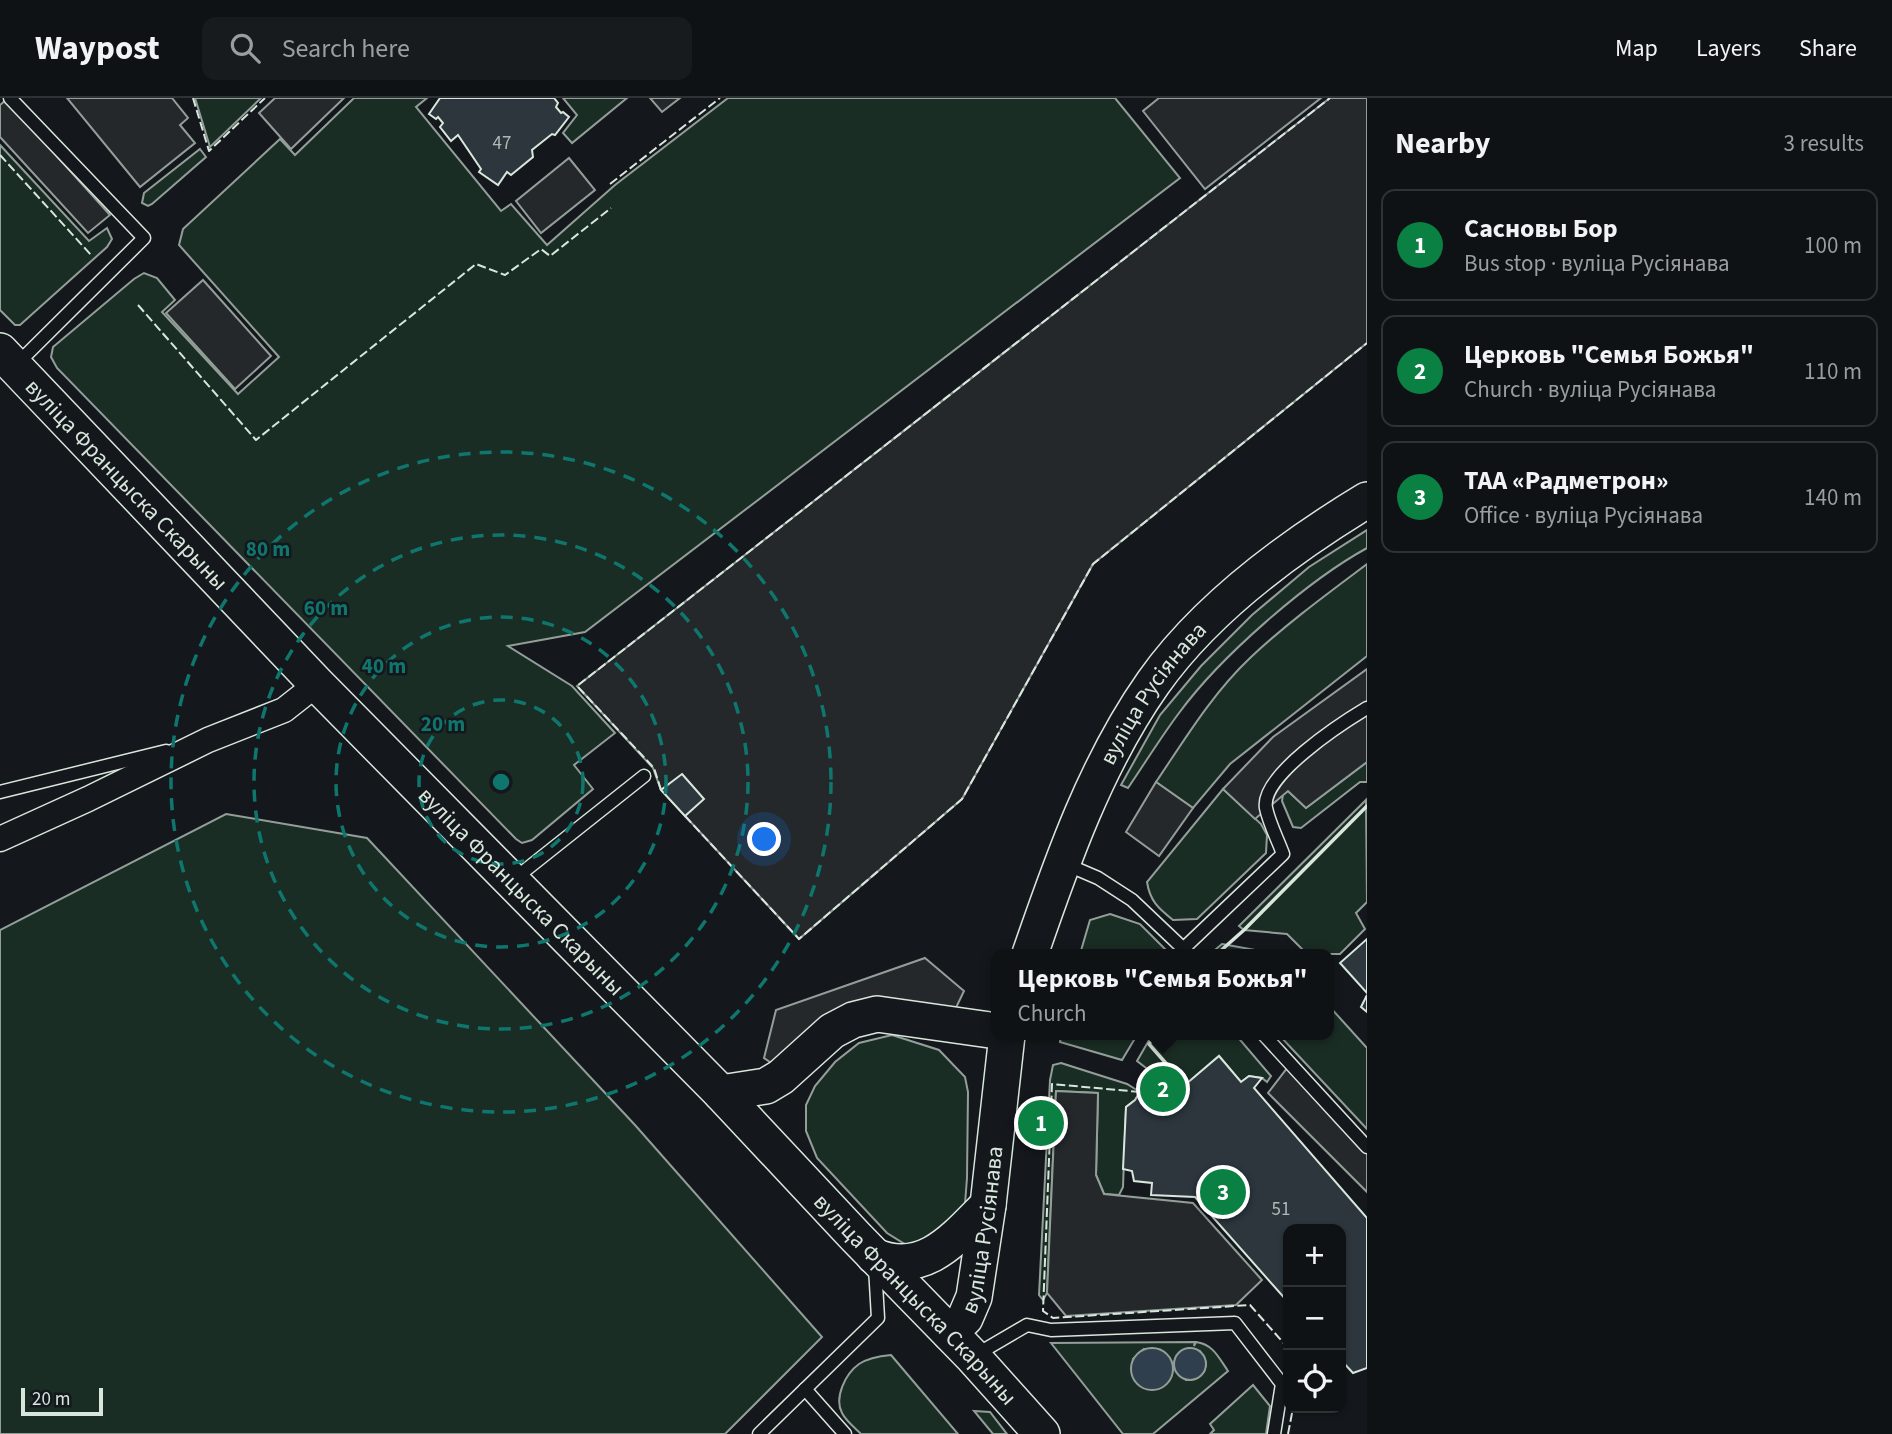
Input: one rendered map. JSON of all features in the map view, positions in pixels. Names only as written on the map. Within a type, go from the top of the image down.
[{"type":"main road","name":"вуліца Францыска Скарыны","points":[[8,358],[317,684],[721,1093],[1042,1434]]},
{"type":"main road","name":"вуліца Русіянава","points":[[1032,949],[1063,863],[1105,762],[1154,681],[1212,617],[1274,561],[1367,500]]},
{"type":"main road","points":[[721,1093],[766,1086],[781,1077],[832,1031],[853,1020],[877,1014],[991,1030]]},
{"type":"main road","name":"вуліца Русіянава","points":[[961,1345],[964,1318],[974,1297],[988,1205],[1006,1040]]},
{"type":"main road","points":[[874,1256],[898,1263],[912,1262],[936,1252],[988,1205]]},
{"type":"street","points":[[0,839],[208,740],[284,710],[317,684]]},
{"type":"lane","points":[[8,358],[144,238],[10,98]]},
{"type":"lane","points":[[1189,949],[1283,854],[1265,806],[1274,780],[1316,743],[1367,708]]},
{"type":"lane","points":[[0,792],[208,740]]},
{"type":"lane","points":[[513,880],[644,776]]},
{"type":"lane","points":[[1063,863],[1098,878],[1132,900],[1183,949]]},
{"type":"lane","points":[[1269,1040],[1367,1147]]},
{"type":"lane","points":[[759,1434],[878,1318],[874,1256]]},
{"type":"lane","points":[[961,1345],[1027,1325],[1051,1330],[1235,1322],[1282,1384],[1274,1434]]},
{"type":"lane","points":[[805,1389],[845,1434]]},
{"type":"green space","points":[[195,98],[261,98],[210,147]]},
{"type":"green space","points":[[354,98],[427,98],[416,107],[501,211],[511,204],[547,245],[615,185],[728,98],[1115,98],[1180,178],[585,632],[508,646],[572,686],[615,733],[574,765],[593,789],[532,840],[522,843],[57,368],[51,357],[53,347],[144,273],[157,278],[175,300],[162,312],[238,394],[279,357],[179,245],[183,229],[280,139],[295,155]]},
{"type":"green space","points":[[563,98],[627,98],[572,143],[563,133],[577,115]]},
{"type":"green space","points":[[0,145],[89,241],[107,228],[112,239],[107,247],[20,325],[15,325],[0,310]]},
{"type":"green space","points":[[200,149],[206,157],[152,204],[148,206],[142,203],[144,193]]},
{"type":"green space","points":[[1367,530],[1367,548],[1343,562],[1292,600],[1217,668],[1179,713],[1128,788],[1121,785],[1160,715],[1201,666],[1252,615],[1309,567]]},
{"type":"green space","points":[[1367,564],[1367,656],[1230,764],[1193,808],[1156,782],[1200,717],[1236,672],[1292,621]]},
{"type":"green space","points":[[1367,762],[1367,782],[1360,782],[1301,828],[1293,827],[1282,801],[1283,794],[1288,791],[1306,808]]},
{"type":"green space","points":[[1223,789],[1261,824],[1267,835],[1266,853],[1197,919],[1173,920],[1156,904],[1147,882]]},
{"type":"green space","points":[[1366,800],[1367,902],[1356,913],[1365,929],[1340,954],[1334,954],[1334,949],[1302,949],[1287,934],[1244,930],[1239,926]]},
{"type":"green space","points":[[226,814],[367,838],[635,1125],[822,1337],[725,1434],[0,1434],[0,930]]},
{"type":"green space","points":[[1110,914],[1140,924],[1165,949],[1081,949],[1090,920]]},
{"type":"green space","points":[[1222,944],[1250,949],[1216,949]]},
{"type":"green space","points":[[1334,1012],[1367,1048],[1367,1129],[1284,1040],[1334,1040]]},
{"type":"green space","points":[[892,1035],[939,1050],[965,1077],[968,1092],[965,1204],[957,1224],[908,1246],[887,1233],[817,1158],[806,1131],[806,1105],[815,1086],[835,1062],[859,1043]]},
{"type":"green space","points":[[1060,1040],[1134,1040],[1122,1060]]},
{"type":"green space","points":[[1149,1040],[1240,1040],[1271,1076],[1267,1082],[1262,1078],[1249,1076],[1241,1082],[1219,1056],[1185,1085],[1158,1077],[1137,1061]]},
{"type":"green space","points":[[1061,1063],[1127,1084],[1140,1092],[1126,1107],[1123,1187],[1119,1195],[1104,1194],[1096,1175],[1098,1093],[1056,1091],[1047,1293],[1043,1300],[1039,1295],[1050,1080],[1053,1065]]},
{"type":"green space","points":[[1195,1342],[1194,1346],[1196,1342],[1211,1349],[1228,1371],[1153,1434],[1123,1434],[1051,1343]],"holes":[[[1189,1348],[1200,1351],[1206,1363],[1200,1376],[1186,1380],[1176,1363]],[[1144,1349],[1169,1357],[1171,1362],[1169,1380],[1158,1389],[1133,1359]]]},
{"type":"green space","points":[[891,1355],[958,1434],[861,1434],[846,1419],[839,1400],[849,1374],[866,1360]]},
{"type":"green space","points":[[1253,1385],[1270,1406],[1266,1434],[1210,1434],[1214,1430],[1210,1424]]},
{"type":"green space","points":[[974,1411],[990,1412],[1007,1434],[993,1434]]},
{"type":"shaded area","points":[[67,98],[172,98],[188,118],[180,125],[195,143],[140,187]]},
{"type":"shaded area","points":[[275,98],[344,98],[291,149],[259,113]]},
{"type":"shaded area","points":[[650,98],[680,98],[662,112]]},
{"type":"shaded area","points":[[1159,98],[1321,98],[1205,189],[1143,111]]},
{"type":"shaded area","points":[[1330,98],[1367,98],[1367,343],[1093,564],[962,799],[799,939],[661,790],[653,768],[577,686]]},
{"type":"shaded area","points":[[6,100],[110,215],[88,233],[0,137],[0,105]]},
{"type":"shaded area","points":[[569,158],[595,190],[541,233],[516,201]]},
{"type":"shaded area","points":[[203,280],[271,356],[235,389],[166,313]]},
{"type":"shaded area","points":[[1367,669],[1367,762],[1306,808],[1288,791],[1255,819],[1223,789],[1273,737]]},
{"type":"shaded area","points":[[1156,782],[1193,808],[1159,856],[1126,832]]},
{"type":"shaded area","points":[[925,958],[964,991],[954,1012],[886,1002],[776,1066],[764,1058],[776,1010]]},
{"type":"shaded area","points":[[1291,1063],[1367,1138],[1367,1192],[1268,1093]]},
{"type":"shaded area","points":[[1056,1091],[1098,1093],[1096,1175],[1104,1194],[1193,1203],[1262,1280],[1236,1305],[1066,1316],[1047,1293]]},
{"type":"water","points":[[1152,1348],[1167,1354],[1173,1369],[1167,1384],[1152,1390],[1137,1384],[1131,1369],[1137,1354]]},
{"type":"water","points":[[1190,1348],[1201,1353],[1206,1364],[1201,1375],[1190,1380],[1179,1375],[1174,1364],[1179,1353]]},
{"type":"building","points":[[440,98],[554,98],[558,103],[556,107],[569,117],[555,135],[552,134],[532,150],[533,157],[511,175],[507,172],[498,185],[479,172],[481,169],[458,135],[451,141],[440,127],[443,123],[438,117],[436,119],[429,114]]},
{"type":"building","points":[[682,774],[704,799],[685,816],[661,790]]},
{"type":"building","points":[[1367,939],[1367,993],[1340,963]]},
{"type":"building","points":[[1367,995],[1367,1012],[1361,1007]]},
{"type":"building","points":[[1219,1056],[1241,1082],[1249,1076],[1262,1078],[1254,1088],[1367,1218],[1367,1368],[1353,1373],[1346,1365],[1346,1224],[1283,1224],[1283,1296],[1195,1197],[1151,1195],[1152,1183],[1134,1181],[1132,1171],[1123,1169],[1126,1107],[1140,1092],[1157,1093],[1158,1077],[1185,1085]]},
{"type":"fence","points":[[193,98],[209,151],[265,98]]},
{"type":"fence","points":[[610,184],[720,98]]},
{"type":"fence","points":[[661,790],[654,768],[577,686],[1330,98]]},
{"type":"fence","points":[[0,155],[92,256]]},
{"type":"fence","points":[[138,305],[256,440],[476,264],[505,275],[541,249],[550,256],[611,208]]},
{"type":"fence","points":[[685,816],[799,939],[962,799],[1093,564],[1367,343]]},
{"type":"fence","points":[[1140,1092],[1052,1084],[1043,1311],[1053,1318],[1250,1305],[1283,1342]]},
{"type":"fence","points":[[1288,1434],[1292,1413]]},
{"type":"wall","points":[[1223,949],[1367,806]]},
{"type":"wall","points":[[1152,1040],[1149,1044],[1185,1085]]},
{"type":"place","name":"Церковь \"Семья Божья\"","points":[[1163,1089]]},
{"type":"place","name":"Сасновы Бор","points":[[1041,1123]]},
{"type":"place","name":"ТАА «Радметрон»","points":[[1223,1192]]}]
